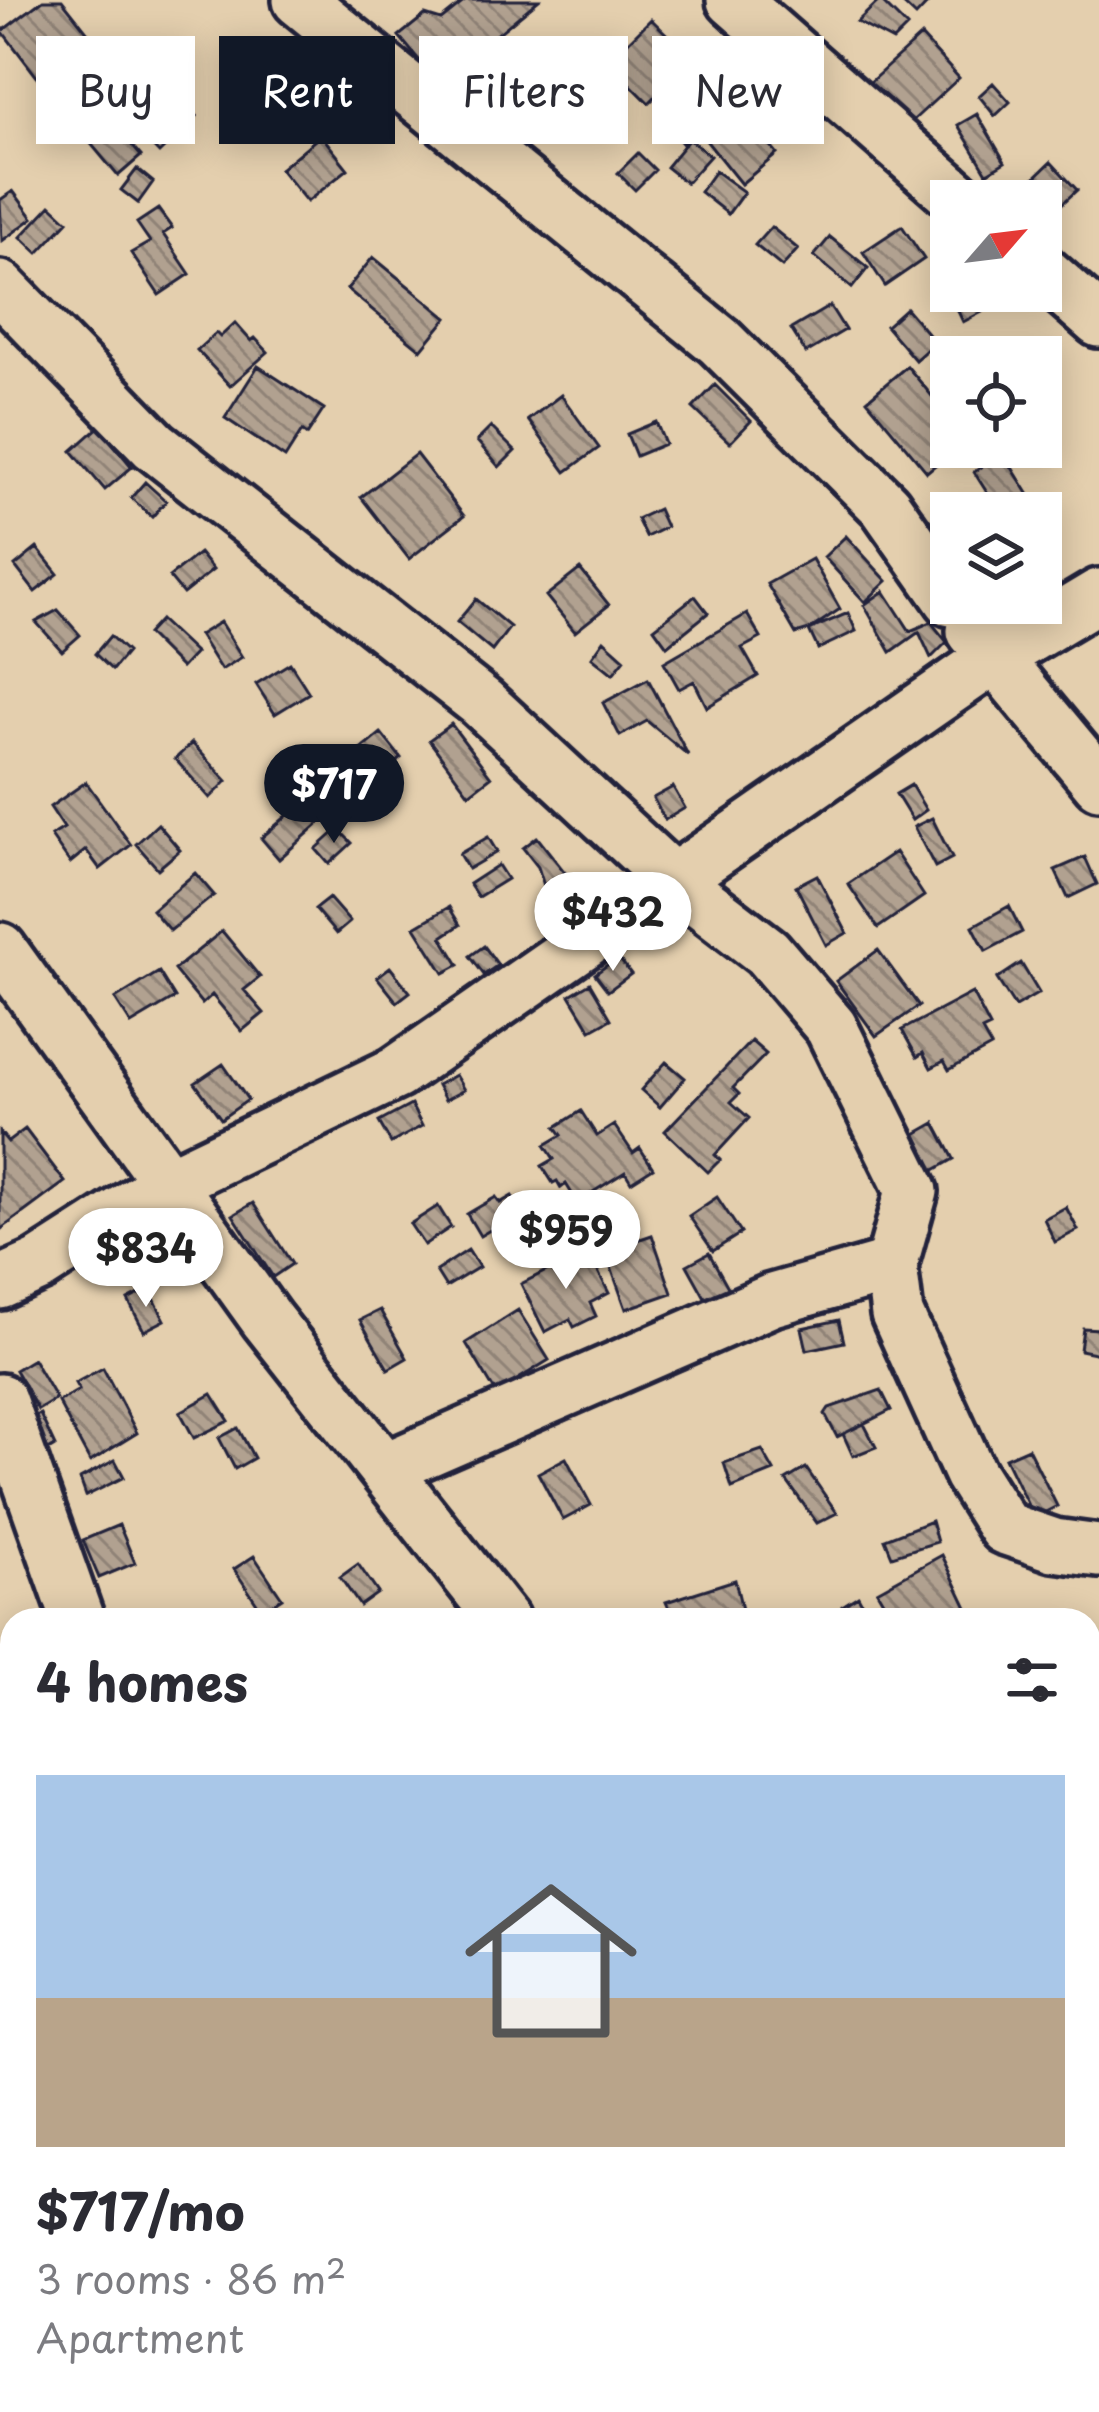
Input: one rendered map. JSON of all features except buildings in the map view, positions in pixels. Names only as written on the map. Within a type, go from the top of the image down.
[{"type":"street","points":[[299,0],[719,341],[885,506],[930,570]]},
{"type":"street","points":[[734,0],[938,180]]},
{"type":"street","points":[[0,287],[154,445],[481,702],[673,880],[767,952],[831,1027],[912,1191],[891,1266],[897,1314],[970,1474],[1004,1528],[1054,1545],[1099,1551]]},
{"type":"street","points":[[1062,288],[1099,321]]},
{"type":"street","points":[[0,1283],[40,1264],[169,1183],[396,1073],[992,658],[1099,595]]},
{"type":"street","points":[[968,624],[1099,783]]},
{"type":"street","points":[[0,949],[267,1320],[494,1608]]},
{"type":"street","points":[[386,1468],[772,1300],[891,1266]]},
{"type":"street","points":[[0,1400],[74,1608]]}]
